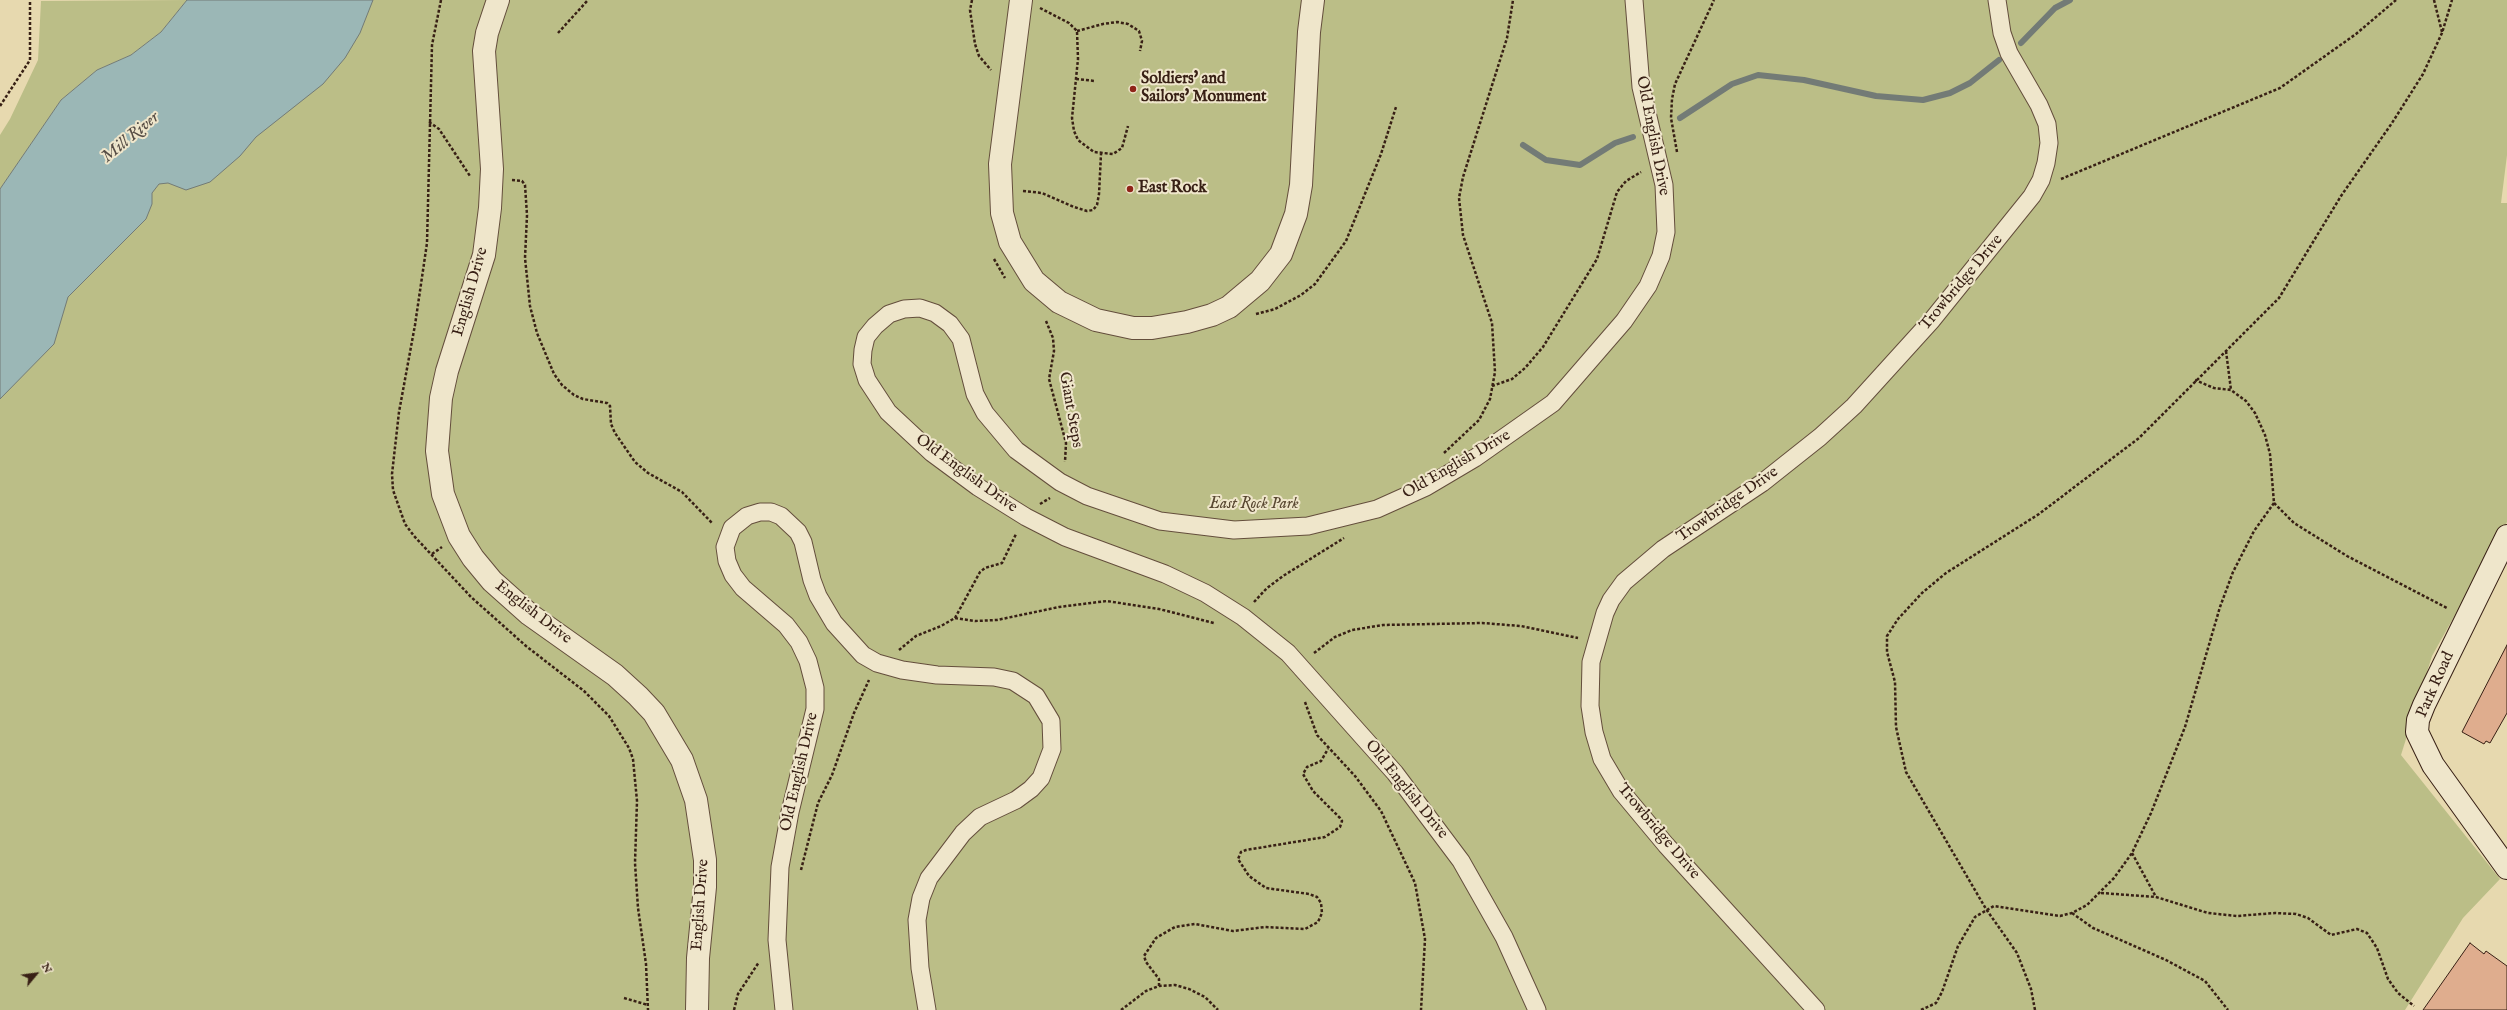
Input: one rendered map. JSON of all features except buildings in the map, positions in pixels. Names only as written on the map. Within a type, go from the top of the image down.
[{"type":"street","name":"English Drive","points":[[498,0],[487,33],[484,51],[492,168],[490,208],[484,255],[447,371],[441,398],[437,451],[443,494],[459,536],[473,558],[492,581],[529,614],[616,675],[654,713],[672,740],[682,760],[696,800],[705,860],[705,887],[698,958],[697,1010]]},
{"type":"street","points":[[1021,1],[1000,164],[1000,194],[1005,228],[1025,269],[1039,287],[1059,302],[1096,320],[1117,325],[1152,328],[1170,326],[1212,315],[1229,307],[1242,297],[1272,266],[1281,254],[1296,214],[1305,151],[1308,39],[1313,0]]},
{"type":"street","name":"Old English Drive","points":[[1537,1010],[1504,937],[1461,861],[1395,772],[1306,671],[1270,637],[1243,617],[1205,593],[1165,574],[1085,546],[1046,528],[978,487],[932,453],[888,412],[867,380],[862,364],[863,350],[866,338],[875,326],[889,314],[904,309],[920,308],[935,312],[950,324],[961,340],[975,394],[985,413],[1000,434],[1038,467],[1087,496],[1160,521],[1202,528],[1269,530],[1308,526],[1339,520],[1391,503],[1426,487],[1475,458],[1553,403],[1624,321],[1648,286],[1661,256],[1666,232],[1666,207],[1660,165],[1641,87],[1634,0]]},
{"type":"street","name":"Trowbridge Drive","points":[[1816,1010],[1666,845],[1621,791],[1602,759],[1594,732],[1589,684],[1595,642],[1611,600],[1624,582],[1663,549],[1762,483],[1820,437],[1854,406],[1932,320],[2005,232],[2032,196],[2041,180],[2049,143],[2047,124],[2039,105],[2009,53],[2002,33],[1997,0]]},
{"type":"street","points":[[728,536],[739,521],[747,516],[760,512],[771,512],[790,522],[804,542],[812,580],[825,609],[847,640],[863,655],[877,663],[902,670],[938,675],[994,676],[1013,682],[1036,696],[1044,707],[1052,728],[1052,749],[1041,778],[1031,790],[1016,800],[980,817],[963,833],[929,878],[921,898],[917,920],[920,968],[927,1010]]},
{"type":"street","name":"Old English Drive","points":[[728,536],[726,547],[727,561],[733,575],[743,588],[786,625],[799,642],[808,661],[815,688],[815,709],[790,812],[780,867],[777,940],[784,1010]]},
{"type":"street","name":"Park Road","points":[[2507,536],[2424,705],[2418,720],[2417,732],[2433,764],[2507,868]]},
{"type":"path","points":[[0,106],[30,60],[30,0]]},
{"type":"path","points":[[441,0],[432,46],[427,243],[415,325],[399,412],[392,474],[393,490],[405,524],[414,536],[471,596],[526,646],[584,691],[608,716],[630,748],[633,759],[637,801],[634,837],[648,1010]]},
{"type":"path","points":[[583,0],[584,4]]},
{"type":"path","points":[[558,33],[588,0]]},
{"type":"path","points":[[972,0],[970,10],[975,44],[979,56],[995,74]]},
{"type":"path","points":[[1442,456],[1479,420],[1490,399],[1495,372],[1492,323],[1463,235],[1460,198],[1464,177],[1507,38],[1513,0]]},
{"type":"path","points":[[1492,386],[1512,379],[1521,372],[1543,347],[1597,260],[1617,192],[1626,181],[1641,172],[1672,160],[1676,155],[1677,148],[1671,118],[1672,99],[1675,84],[1714,0]]},
{"type":"path","points":[[2041,180],[2060,180],[2083,172],[2280,88],[2356,34],[2396,0]]},
{"type":"path","points":[[2434,0],[2442,33]]},
{"type":"path","points":[[2035,1010],[2031,990],[2017,954],[1986,910],[1906,772],[1896,727],[1895,682],[1887,652],[1887,636],[1898,619],[1922,593],[1946,573],[2039,514],[2107,463],[2161,418],[2195,380],[2280,298],[2341,196],[2392,123],[2423,74],[2442,33],[2452,0]]},
{"type":"path","points":[[1021,1],[1046,10],[1069,23],[1077,31],[1074,131],[1085,147],[1101,154],[1118,152],[1123,144],[1128,126]]},
{"type":"path","points":[[1077,31],[1117,22],[1128,24],[1139,31],[1142,41],[1140,51]]},
{"type":"path","points":[[1076,79],[1095,81]]},
{"type":"path","points":[[1229,307],[1241,313],[1261,314],[1288,303],[1315,284],[1346,241],[1355,222],[1381,154],[1396,107]]},
{"type":"path","points":[[429,122],[439,129],[462,166],[474,179]]},
{"type":"path","points":[[1042,193],[1074,207],[1087,211],[1093,210],[1097,205],[1099,194],[1101,154]]},
{"type":"path","points":[[505,180],[522,180],[525,184],[527,215],[525,258],[530,306],[537,333],[554,374],[562,385],[574,395],[583,399],[607,403],[610,406],[611,424],[615,433],[635,462],[648,473],[682,492],[708,520],[728,536]]},
{"type":"path","name":"Giant Steps","points":[[1051,332],[1054,351],[1049,379],[1066,442],[1064,469]]},
{"type":"path","points":[[2226,351],[2231,390]]},
{"type":"path","points":[[1921,1010],[1936,1002],[1942,992],[1958,946],[1968,926],[1986,910],[1994,906],[2005,906],[2043,915],[2060,916],[2072,914],[2087,905],[2100,893],[2132,853],[2151,813],[2185,727],[2220,607],[2233,572],[2254,531],[2274,503],[2270,454],[2265,434],[2255,413],[2246,401],[2231,390],[2214,388],[2195,380]]},
{"type":"path","points":[[1036,507],[1054,496]]},
{"type":"path","points":[[2274,503],[2294,523],[2342,553],[2467,620]]},
{"type":"path","points":[[897,653],[916,636],[941,626],[955,618],[980,572],[985,568],[1002,564],[1017,533]]},
{"type":"path","points":[[955,618],[975,621],[997,620],[1066,606],[1107,601],[1174,612],[1226,627],[1237,624],[1267,588],[1310,558],[1347,537]]},
{"type":"path","points":[[1421,1010],[1425,938],[1415,883],[1381,811],[1355,776],[1328,749],[1317,735],[1304,699],[1303,686],[1306,671],[1335,637],[1352,630],[1384,625],[1482,623],[1520,626],[1595,642]]},
{"type":"path","points":[[800,875],[818,803],[832,775],[862,695],[877,663]]},
{"type":"path","points":[[1159,986],[1159,978],[1146,962],[1144,956],[1156,938],[1175,927],[1196,924],[1233,931],[1265,927],[1305,929],[1318,922],[1322,912],[1321,903],[1317,897],[1309,894],[1266,888],[1249,876],[1238,859],[1241,852],[1246,850],[1325,837],[1340,827],[1342,821],[1340,818],[1313,791],[1303,774],[1307,768],[1321,761],[1328,749]]},
{"type":"path","points":[[2132,853],[2156,897]]},
{"type":"path","points":[[2100,893],[2156,897],[2208,913],[2236,916],[2275,912],[2296,914],[2308,918],[2331,935],[2357,929],[2367,933],[2377,948],[2388,979],[2398,993],[2414,1006]]},
{"type":"path","points":[[2072,914],[2093,928],[2166,960],[2205,981],[2228,1010]]},
{"type":"path","points":[[734,1010],[738,994],[754,973],[760,960]]},
{"type":"path","points":[[1121,1010],[1135,998],[1159,986],[1175,985],[1189,989],[1205,997],[1218,1010]]},
{"type":"path","points":[[624,998],[648,1005]]},
{"type":"green space","points":[[187,0],[161,32],[131,55],[97,70],[61,100],[0,189],[0,135],[10,119],[38,60],[41,1]]},
{"type":"green space","name":"East Rock Park","points":[[308,0],[2507,0],[2507,155],[2501,203],[2507,203],[2507,522],[2432,656],[2401,755],[2500,879],[2463,918],[2405,1010],[0,1010],[0,358]]},
{"type":"water","name":"Mill River","points":[[187,0],[373,0],[360,33],[345,58],[323,84],[256,137],[240,156],[210,182],[186,190],[168,183],[159,184],[152,193],[152,204],[146,219],[68,297],[54,344],[0,399],[0,189],[61,100],[97,70],[131,55],[161,32]]},
{"type":"waterway","points":[[2021,43],[2055,8],[2070,0]]},
{"type":"waterway","points":[[1680,118],[1732,84],[1758,75],[1804,80],[1876,96],[1923,100],[1950,93],[1970,83],[1999,60]]},
{"type":"waterway","points":[[1523,145],[1546,160],[1580,165],[1615,143],[1633,137]]},
{"type":"place","name":"Soldiers' and Sailors' Monument","points":[[1133,89]]},
{"type":"place","name":"East Rock","points":[[1130,189]]}]
